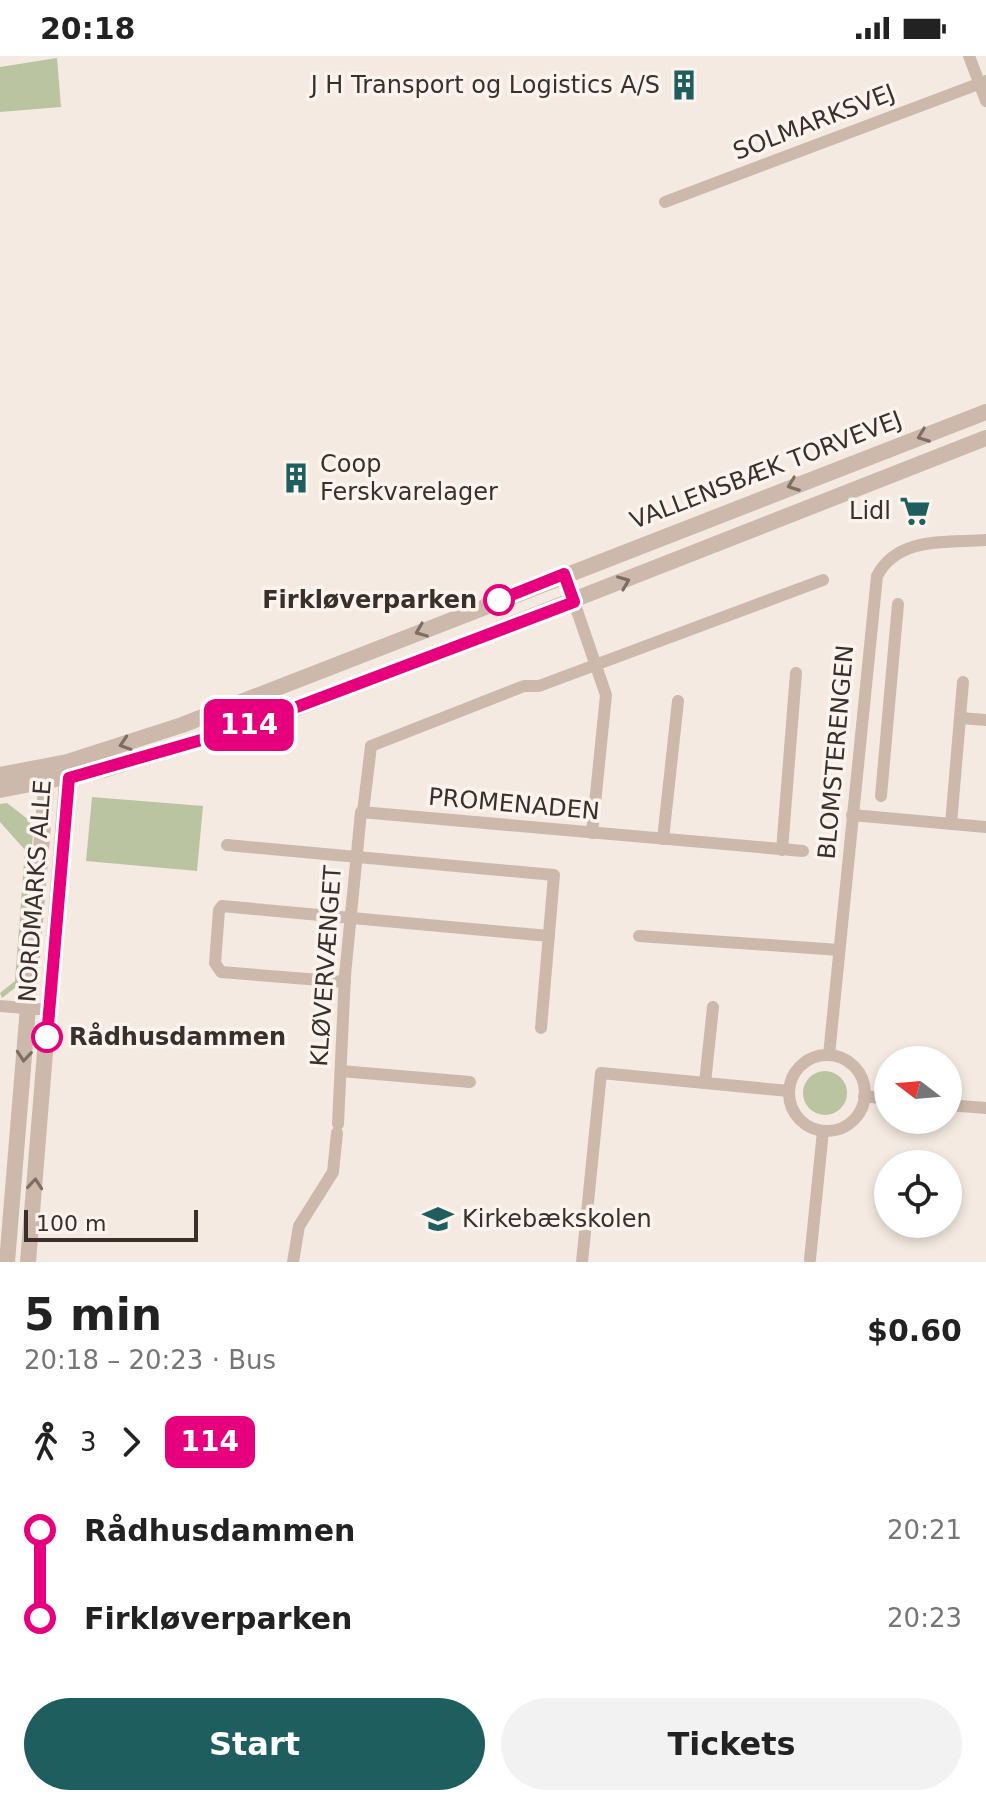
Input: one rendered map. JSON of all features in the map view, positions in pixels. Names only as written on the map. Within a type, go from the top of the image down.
[{"type":"street","points":[[969,56],[983,82],[986,101]]},
{"type":"street","name":"SOLMARKSVEJ","points":[[665,202],[983,82]]},
{"type":"street","name":"VALLENSBÆK TORVEVEJ","points":[[68,770],[986,412]]},
{"type":"street","name":"VALLENSBÆK TORVEVEJ","points":[[0,790],[48,774],[248,726],[574,602],[986,438]]},
{"type":"street","name":"BLOMSTERENGEN","points":[[829,1055],[873,588],[882,566],[895,553],[911,545],[986,540]]},
{"type":"street","points":[[564,574],[606,695],[592,833]]},
{"type":"street","points":[[362,812],[371,746],[524,686],[539,686],[823,580]]},
{"type":"street","points":[[881,796],[898,604]]},
{"type":"street","points":[[782,850],[796,673]]},
{"type":"street","points":[[951,824],[963,682]]},
{"type":"street","points":[[663,839],[678,701]]},
{"type":"street","points":[[960,718],[986,720]]},
{"type":"street","points":[[860,730],[887,732]]},
{"type":"street","name":"NORDMARKS ALLE","points":[[28,1262],[68,770]]},
{"type":"street","name":"VALLENSBÆK TORVEVEJ","points":[[0,775],[48,774]]},
{"type":"street","name":"NORDMARKS ALLE","points":[[7,1262],[48,774]]},
{"type":"street","name":"PROMENADEN","points":[[362,812],[803,851]]},
{"type":"street","name":"KLØVERVÆNGET","points":[[293,1262],[299,1226],[333,1172],[349,918],[362,812]]},
{"type":"street","points":[[852,815],[986,827]]},
{"type":"street","points":[[227,845],[551,874],[555,880],[541,1028]]},
{"type":"street","points":[[345,982],[215,969],[216,935],[222,906],[549,936]]},
{"type":"street","points":[[639,936],[839,950]]},
{"type":"street","points":[[0,1006],[50,1010]]},
{"type":"street","points":[[705,1083],[713,1007]]},
{"type":"street","points":[[829,1055],[842,1058],[857,1070],[864,1096],[851,1122],[836,1130],[823,1131],[799,1119],[791,1105],[789,1091],[800,1066],[811,1058],[829,1055]]},
{"type":"street","points":[[341,1071],[470,1082]]},
{"type":"street","points":[[582,1262],[601,1073],[789,1091]]},
{"type":"street","points":[[864,1096],[874,1097]]},
{"type":"street","points":[[962,1106],[986,1108]]},
{"type":"street","points":[[810,1259],[823,1131]]},
{"type":"green space","points":[[57,58],[61,107],[0,112],[0,67]]},
{"type":"green space","points":[[92,797],[203,806],[197,871],[86,861]]},
{"type":"green space","points":[[7,803],[29,820],[33,834],[20,984],[2,998],[0,993],[15,981],[25,850],[0,822],[0,804]]},
{"type":"green space","points":[[825,1071],[841,1077],[847,1093],[841,1109],[825,1115],[809,1109],[803,1093],[809,1077]]},
{"type":"bus line","name":"114","points":[[47,1037],[69,778],[285,713],[574,602],[564,574],[499,600]]},
{"type":"place","name":"J H Transport og Logistics A/S","points":[[684,85]]},
{"type":"place","name":"Coop Ferskvarelager","points":[[296,478]]},
{"type":"place","name":"Lidl","points":[[915,511]]},
{"type":"place","name":"Firkløverparken","points":[[499,600]]},
{"type":"place","name":"Rådhusdammen","points":[[47,1037]]},
{"type":"place","name":"Kirkebækskolen","points":[[438,1219]]}]
